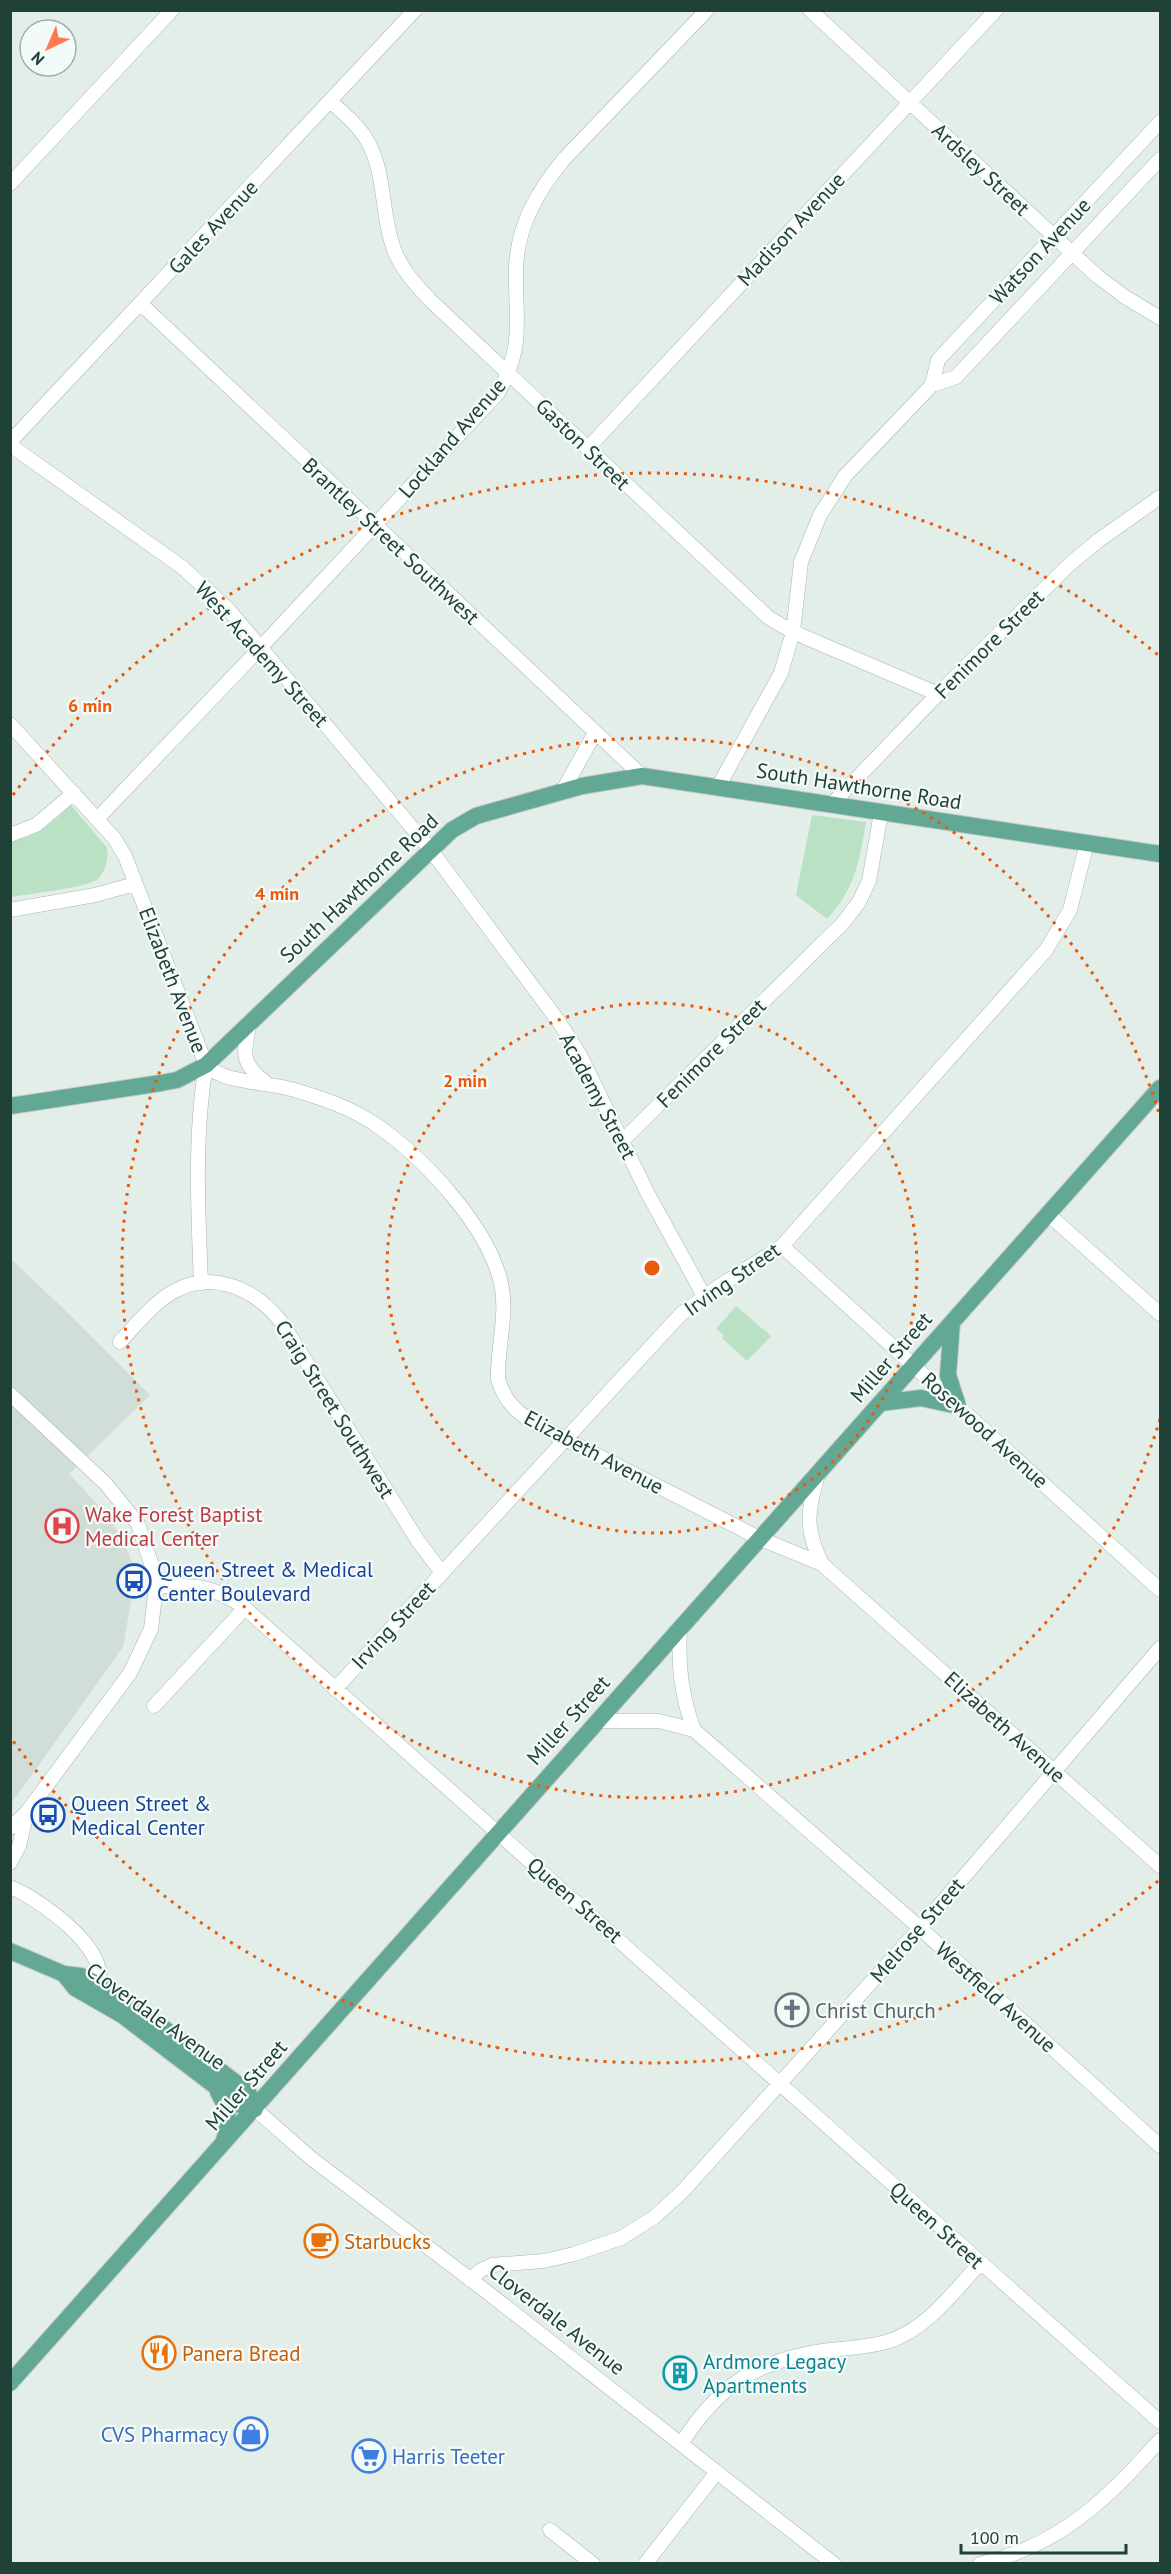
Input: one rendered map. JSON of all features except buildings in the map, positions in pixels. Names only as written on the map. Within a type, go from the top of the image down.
[{"type":"main road","name":"South Hawthorne Road","points":[[10,1106],[177,1080],[206,1065],[452,830],[470,818],[562,792],[642,776],[1161,854]]},
{"type":"main road","name":"Miller Street","points":[[10,2383],[220,2149],[951,1322],[1161,1089]]},
{"type":"main road","points":[[951,1322],[948,1375],[958,1406]]},
{"type":"main road","points":[[880,1403],[921,1398],[958,1406]]},
{"type":"main road","name":"Cloverdale Avenue","points":[[10,1951],[64,1974],[81,1976],[97,1984],[172,2034],[248,2092],[255,2109]]},
{"type":"main road","name":"Cloverdale Avenue","points":[[64,1974],[75,1988],[122,2015],[240,2105],[255,2109]]},
{"type":"main road","points":[[214,2086],[227,2106],[230,2118],[229,2128],[220,2149]]},
{"type":"street","points":[[10,184],[172,10]]},
{"type":"street","name":"Gales Avenue","points":[[10,444],[415,10]]},
{"type":"street","name":"Lockland Avenue","points":[[97,819],[498,393],[509,373],[518,333],[516,269],[519,240],[534,201],[547,179],[564,158],[707,10]]},
{"type":"street","name":"Ardsley Street","points":[[810,10],[1073,254],[1111,287],[1161,318]]},
{"type":"street","name":"Madison Avenue","points":[[587,449],[996,10]]},
{"type":"street","name":"Gaston Street","points":[[330,100],[358,126],[373,152],[391,237],[401,265],[430,300],[770,618],[794,632],[938,694]]},
{"type":"street","name":"Watson Avenue","points":[[932,386],[938,360],[1161,122]]},
{"type":"street","name":"Watson Avenue","points":[[718,787],[781,673],[794,632],[801,562],[820,515],[845,476],[932,386],[956,377],[1161,159]]},
{"type":"street","name":"Brantley Street Southwest","points":[[141,304],[374,526],[642,776]]},
{"type":"street","name":"West Academy Street","points":[[10,444],[182,567],[228,609],[430,849]]},
{"type":"street","name":"Fenimore Street","points":[[831,805],[938,694],[1071,563],[1099,540],[1158,502]]},
{"type":"street","name":"Elizabeth Avenue","points":[[10,724],[114,838],[125,856],[206,1065],[213,1073],[233,1079],[266,1083],[334,1102],[378,1126],[415,1158],[455,1200],[483,1242],[501,1284],[502,1314],[497,1364],[500,1389],[508,1402],[523,1416],[761,1539],[822,1564],[1161,1866]]},
{"type":"street","points":[[562,792],[595,733]]},
{"type":"street","points":[[10,835],[36,825],[74,793]]},
{"type":"street","name":"Fenimore Street","points":[[623,1140],[843,923],[859,902],[869,882],[881,813]]},
{"type":"street","name":"Irving Street","points":[[335,1689],[681,1314],[704,1296],[782,1246],[1046,950],[1070,910],[1087,843]]},
{"type":"street","name":"Academy Street","points":[[430,849],[559,1022],[580,1055],[648,1194],[704,1296]]},
{"type":"street","points":[[10,910],[95,895],[135,884]]},
{"type":"street","points":[[250,1022],[245,1058],[250,1071],[266,1083]]},
{"type":"street","points":[[201,1283],[198,1191],[200,1097],[206,1065]]},
{"type":"street","points":[[1048,1214],[1161,1314]]},
{"type":"street","name":"Rosewood Avenue","points":[[782,1246],[1161,1590]]},
{"type":"street","name":"Craig Street Southwest","points":[[120,1342],[156,1304],[168,1295],[201,1283],[243,1288],[270,1308],[418,1540],[442,1573]]},
{"type":"street","points":[[10,1394],[106,1484],[138,1524],[154,1572],[156,1587],[151,1629],[130,1673],[27,1812],[10,1828]]},
{"type":"street","name":"Elizabeth Avenue","points":[[818,1473],[811,1502],[809,1533],[822,1564]]},
{"type":"street","name":"Queen Street","points":[[156,1587],[204,1586],[227,1595],[245,1608],[1161,2422]]},
{"type":"street","points":[[154,1706],[245,1608]]},
{"type":"street","points":[[681,1628],[680,1678],[685,1704],[694,1730]]},
{"type":"street","name":"Melrose Street","points":[[470,2280],[481,2270],[492,2265],[544,2260],[574,2254],[621,2238],[663,2210],[682,2192],[920,1928],[1161,1648]]},
{"type":"street","name":"Westfield Avenue","points":[[597,1721],[659,1721],[694,1730],[920,1928],[1161,2146]]},
{"type":"street","points":[[10,1863],[19,1846],[27,1812]]},
{"type":"street","points":[[10,1887],[51,1911],[82,1941],[97,1962],[100,1975],[97,1984]]},
{"type":"street","name":"Cloverdale Avenue","points":[[255,2109],[295,2145],[834,2564]]},
{"type":"street","points":[[681,2444],[710,2404],[748,2374],[778,2361],[798,2356],[887,2342],[919,2325],[935,2312],[980,2263]]},
{"type":"street","points":[[980,2564],[1040,2544],[1072,2526],[1110,2495],[1161,2440]]},
{"type":"street","points":[[645,2564],[717,2472]]},
{"type":"street","points":[[550,2530],[593,2564]]},
{"type":"shaded area","name":"Wake Forest Baptist Medical Center","points":[[11,1259],[150,1395],[69,1474],[104,1511],[124,1542],[136,1573],[123,1647],[11,1804]]},
{"type":"green space","points":[[71,805],[107,848],[107,860],[100,876],[82,885],[11,897],[11,841],[36,833]]},
{"type":"green space","points":[[812,815],[866,822],[850,886],[827,919],[796,895]]},
{"type":"green space","points":[[736,1306],[771,1336],[747,1361],[722,1338],[724,1335],[716,1329]]},
{"type":"place","name":"Wake Forest Baptist Medical Center","points":[[62,1526]]},
{"type":"place","name":"Queen Street & Medical Center Boulevard","points":[[134,1581]]},
{"type":"place","name":"Queen Street & Medical Center","points":[[48,1815]]},
{"type":"place","name":"Christ Church","points":[[792,2010]]},
{"type":"place","name":"Starbucks","points":[[321,2241]]},
{"type":"place","name":"Panera Bread","points":[[159,2353]]},
{"type":"place","name":"Ardmore Legacy Apartments","points":[[680,2373]]},
{"type":"place","name":"CVS Pharmacy","points":[[251,2434]]},
{"type":"place","name":"Harris Teeter","points":[[369,2456]]}]
